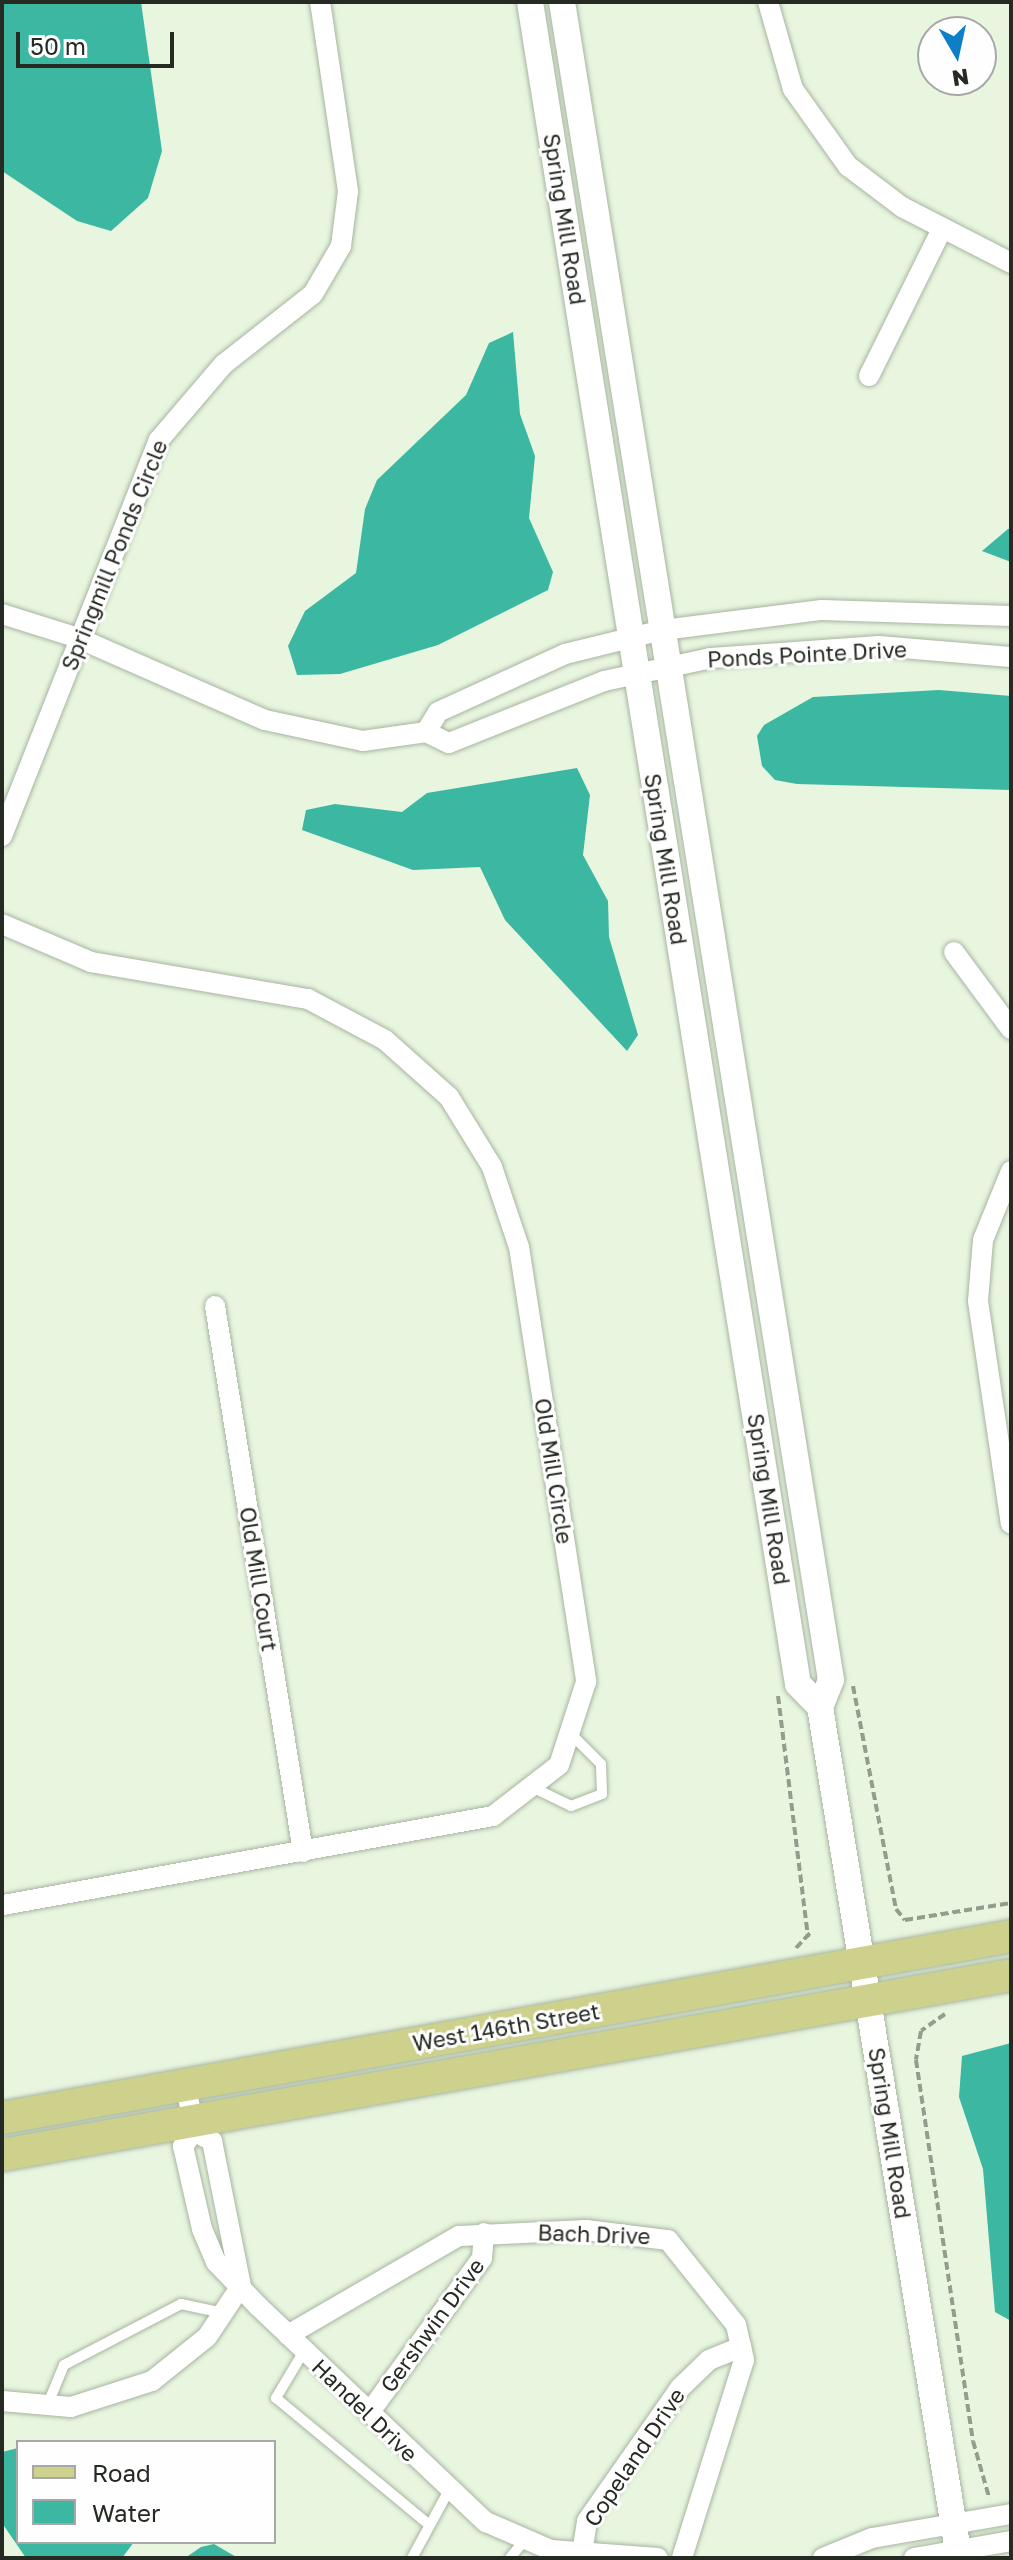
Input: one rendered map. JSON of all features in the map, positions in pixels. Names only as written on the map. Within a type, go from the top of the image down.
[{"type":"main road","name":"West 146th Street","points":[[2,2118],[1011,1936]]},
{"type":"main road","name":"West 146th Street","points":[[2,2155],[193,2126],[1011,1975]]},
{"type":"street","name":"Springmill Ponds Circle","points":[[2,836],[137,487],[180,408],[313,294],[341,246],[348,191],[320,2]]},
{"type":"street","name":"Spring Mill Road","points":[[530,2],[646,634]]},
{"type":"street","name":"Spring Mill Road","points":[[562,2],[651,669],[831,1680],[820,1707],[959,2554]]},
{"type":"street","points":[[768,2],[793,89],[821,133],[875,188],[942,229],[1011,263]]},
{"type":"street","points":[[869,376],[942,229]]},
{"type":"street","name":"Ponds Pointe Drive","points":[[426,732],[438,712],[565,654],[646,634],[822,610],[1011,616]]},
{"type":"street","name":"Ponds Pointe Drive","points":[[2,614],[78,638],[308,734],[363,741],[426,732],[449,743],[651,669],[879,646],[1011,657]]},
{"type":"street","name":"Old Mill Circle","points":[[2,924],[91,962],[308,999],[348,1016],[420,1067],[472,1130],[519,1247],[583,1645],[586,1682],[574,1737],[536,1789],[466,1824],[2,1905]]},
{"type":"street","points":[[954,952],[1011,1029]]},
{"type":"street","points":[[1011,1171],[983,1240],[978,1301],[1011,1524]]},
{"type":"street","name":"Old Mill Court","points":[[215,1306],[303,1852]]},
{"type":"street","points":[[2,2401],[46,2408],[100,2402],[152,2381],[186,2358],[241,2286],[212,2141],[193,2126],[186,2085]]},
{"type":"street","name":"Handel Drive","points":[[193,2126],[183,2146],[202,2229],[216,2262],[449,2490],[517,2550],[658,2558]]},
{"type":"street","name":"Bach Drive","points":[[288,2335],[443,2243],[484,2233],[586,2230],[668,2240],[712,2287],[742,2347],[742,2382],[682,2558]]},
{"type":"street","name":"Gershwin Drive","points":[[369,2413],[482,2258],[484,2233]]},
{"type":"street","name":"Copeland Drive","points":[[582,2553],[587,2521],[680,2388],[709,2360],[742,2347]]},
{"type":"street","points":[[823,2558],[872,2538],[1001,2516]]},
{"type":"street","points":[[914,2558],[959,2554],[1011,2541]]},
{"type":"lane","points":[[536,1789],[571,1806],[602,1794],[601,1764],[574,1737]]},
{"type":"lane","points":[[46,2408],[64,2365],[181,2304],[223,2313]]},
{"type":"lane","points":[[304,2351],[276,2398],[426,2522]]},
{"type":"lane","points":[[412,2558],[426,2522],[449,2490]]},
{"type":"path","points":[[905,1920],[1011,1903]]},
{"type":"path","points":[[921,2031],[916,2060],[1001,2516]]},
{"type":"water","points":[[2,2],[141,2],[162,151],[148,198],[111,231],[77,221],[2,171]]},
{"type":"water","points":[[513,332],[520,414],[535,456],[529,518],[553,572],[548,590],[438,645],[340,674],[297,675],[288,646],[305,611],[356,573],[365,509],[377,480],[466,395],[489,343]]},
{"type":"water","points":[[1011,528],[1011,562],[982,551],[1008,529]]},
{"type":"water","points":[[939,690],[1011,696],[1011,790],[797,784],[775,780],[762,766],[757,736],[764,725],[813,697]]},
{"type":"water","points":[[577,768],[590,795],[583,855],[608,901],[609,937],[638,1035],[627,1051],[505,920],[480,867],[413,870],[302,830],[306,810],[335,804],[402,812],[427,793]]},
{"type":"water","points":[[1011,2043],[1011,2321],[995,2312],[983,2169],[959,2097],[962,2056]]},
{"type":"water","points":[[16,2448],[16,2543],[2,2523],[2,2452]]},
{"type":"water","points":[[16,2544],[132,2544],[122,2558],[26,2558]]},
{"type":"water","points":[[214,2544],[238,2558],[185,2558],[201,2547]]}]
